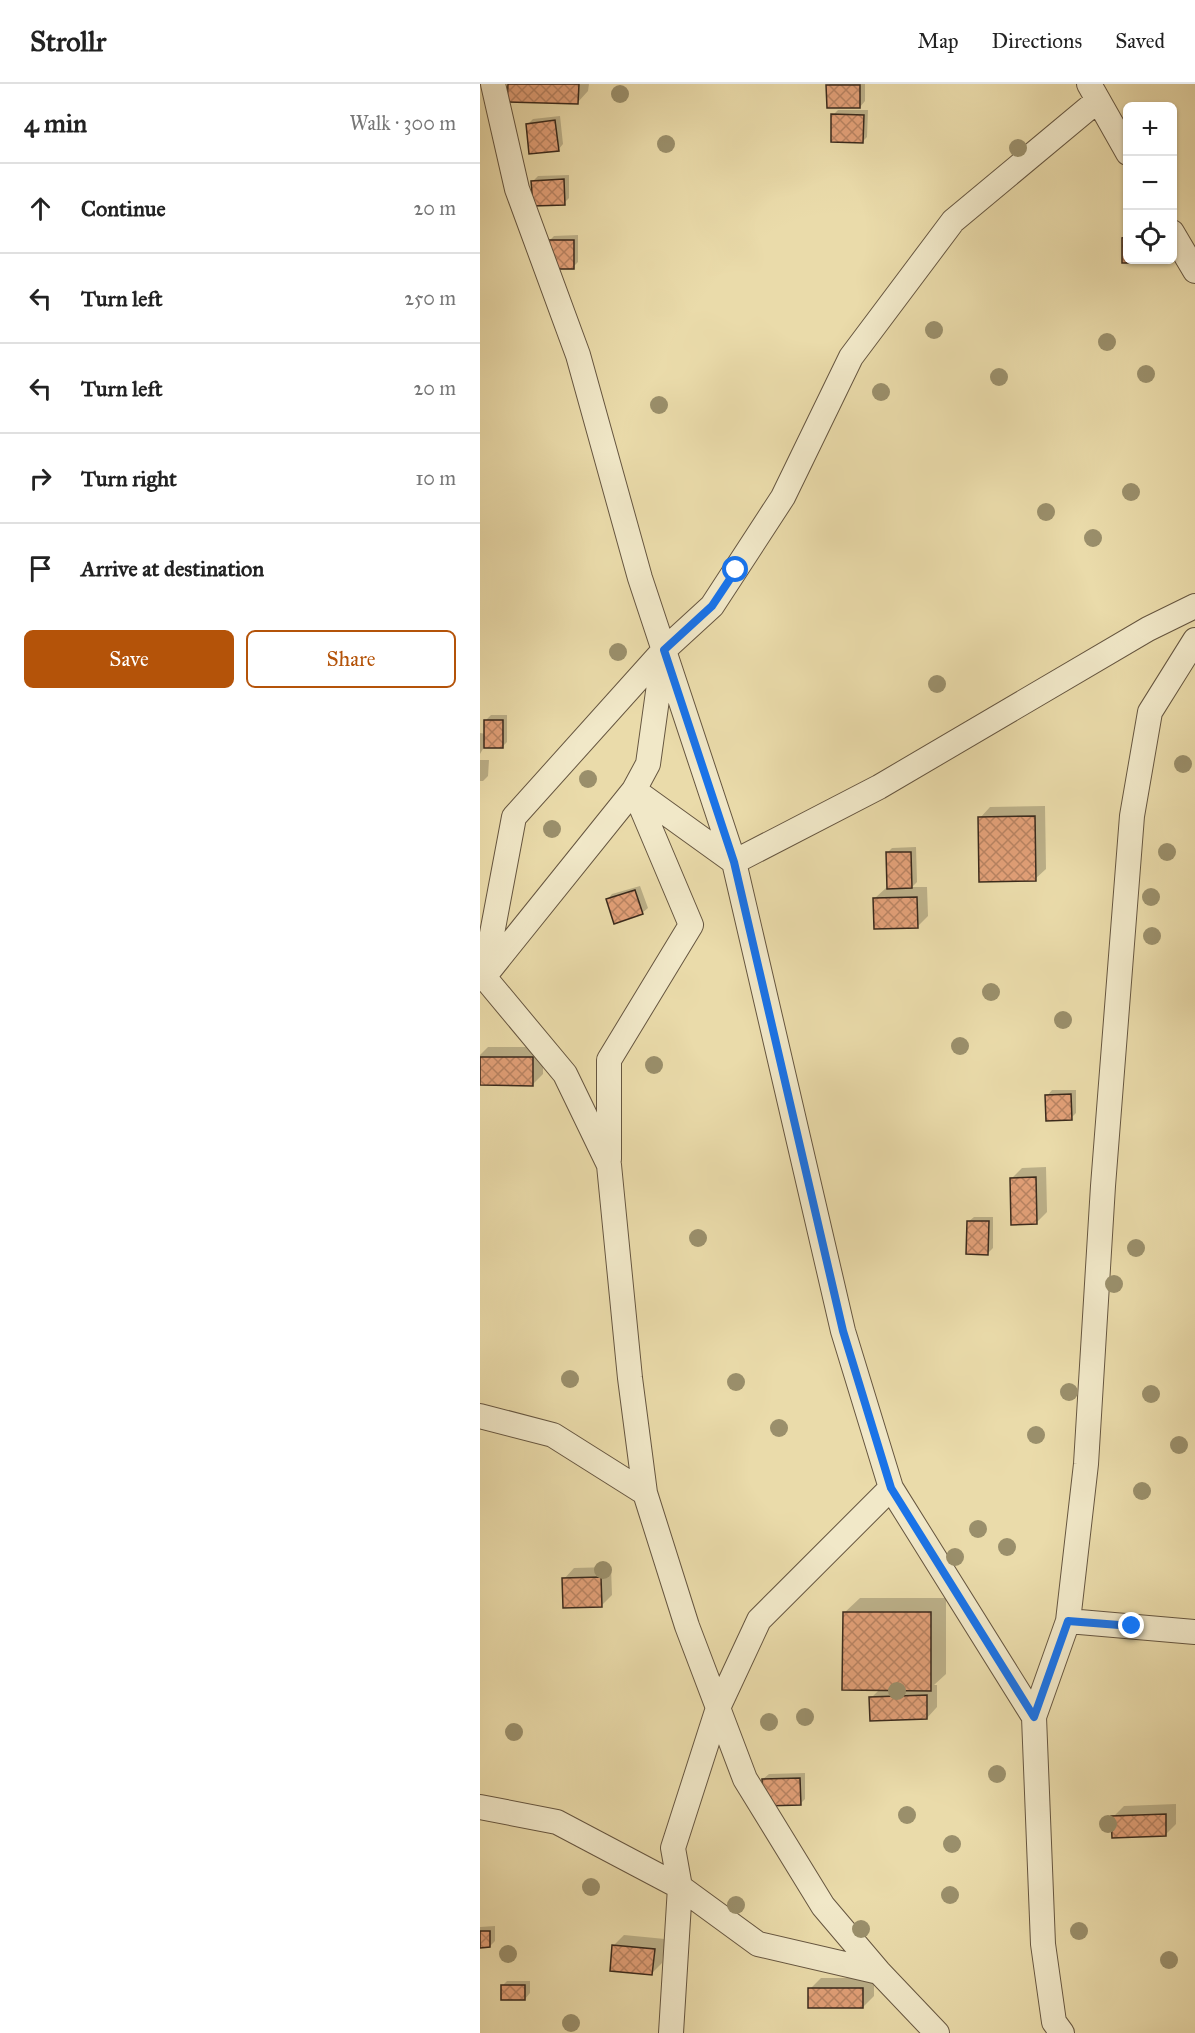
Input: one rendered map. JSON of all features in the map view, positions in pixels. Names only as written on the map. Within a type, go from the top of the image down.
[{"type":"street","points":[[493,84],[518,189],[578,355],[640,578],[734,862],[843,1331],[891,1488],[1034,1717]]},
{"type":"street","points":[[481,976],[513,817],[664,650],[712,606],[783,497],[850,357],[953,221],[1093,92],[1123,144]]},
{"type":"street","points":[[1177,239],[1195,271]]},
{"type":"street","points":[[734,862],[879,787],[1148,629],[1195,606]]},
{"type":"street","points":[[1062,2033],[1054,2022],[1043,1944],[1034,1717],[1068,1621],[1086,1464],[1103,1185],[1132,816],[1150,712],[1195,640]]},
{"type":"street","points":[[481,976],[634,790],[648,764],[664,650]]},
{"type":"street","points":[[634,790],[734,862]]},
{"type":"street","points":[[634,790],[691,925],[609,1060],[609,1165],[630,1378],[645,1493],[687,1626],[745,1779],[823,1906],[879,1972],[937,2033]]},
{"type":"street","points":[[481,976],[565,1074],[609,1165]]},
{"type":"street","points":[[481,1415],[553,1435],[645,1493]]},
{"type":"street","points":[[671,2033],[680,1887],[673,1848],[718,1708],[759,1620],[891,1488]]},
{"type":"street","points":[[1068,1621],[1195,1632]]},
{"type":"street","points":[[480,1807],[557,1822],[680,1887],[758,1944],[879,1972]]},
{"type":"building","points":[[508,84],[579,84],[578,104],[507,102]]},
{"type":"building","points":[[826,85],[860,85],[860,108],[827,108]]},
{"type":"building","points":[[831,114],[864,115],[863,143],[831,142]]},
{"type":"building","points":[[555,120],[559,151],[529,154],[526,124]]},
{"type":"building","points":[[564,179],[565,205],[533,206],[531,181]]},
{"type":"building","points":[[1123,238],[1123,263],[1122,263]]},
{"type":"building","points":[[547,240],[574,240],[574,269],[547,269]]},
{"type":"building","points":[[484,720],[503,720],[503,748],[484,748]]},
{"type":"building","points":[[1035,816],[1036,881],[979,882],[978,817]]},
{"type":"building","points":[[886,852],[911,852],[912,888],[887,889]]},
{"type":"building","points":[[635,890],[643,914],[614,924],[606,899]]},
{"type":"building","points":[[917,897],[918,928],[874,929],[873,898]]},
{"type":"building","points":[[480,1057],[533,1057],[533,1086],[480,1085]]},
{"type":"building","points":[[1071,1094],[1072,1120],[1046,1121],[1045,1095]]},
{"type":"building","points":[[1036,1177],[1037,1224],[1011,1225],[1010,1178]]},
{"type":"building","points":[[967,1221],[989,1221],[988,1255],[966,1254]]},
{"type":"building","points":[[601,1577],[602,1607],[563,1608],[562,1578]]},
{"type":"building","points":[[843,1612],[931,1612],[931,1691],[842,1690]]},
{"type":"building","points":[[927,1695],[927,1719],[870,1721],[869,1697]]},
{"type":"building","points":[[800,1778],[801,1805],[763,1806],[762,1779]]},
{"type":"building","points":[[1166,1814],[1166,1836],[1112,1838],[1111,1816]]},
{"type":"building","points":[[480,1931],[490,1931],[490,1947],[480,1948]]},
{"type":"building","points":[[612,1945],[655,1949],[652,1975],[610,1971]]},
{"type":"building","points":[[501,1985],[525,1985],[525,2000],[501,2000]]},
{"type":"building","points":[[808,1988],[863,1988],[863,2008],[808,2008]]},
{"type":"route","points":[[736,570],[712,606],[664,650],[734,862],[843,1331],[891,1488],[1034,1717],[1068,1621],[1132,1626]]}]
